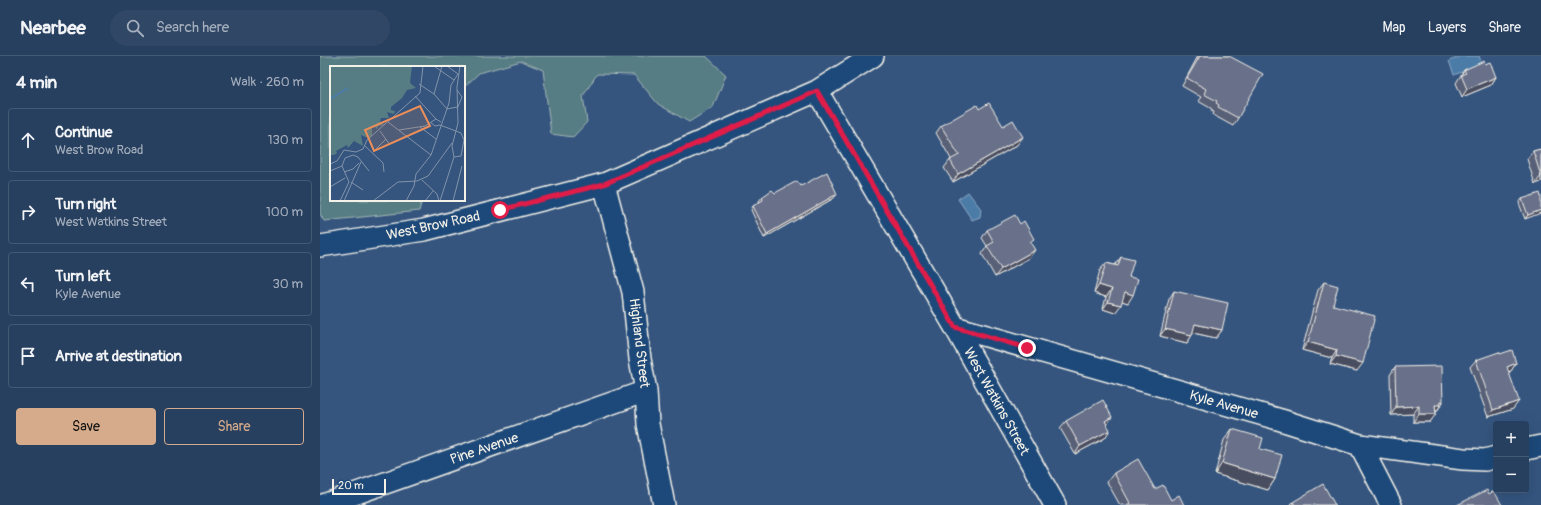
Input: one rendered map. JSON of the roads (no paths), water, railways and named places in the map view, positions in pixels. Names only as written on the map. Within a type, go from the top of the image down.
[{"type":"street","name":"West Brow Road","points":[[320,246],[424,230],[604,184],[817,91],[873,56]]},
{"type":"street","name":"West Watkins Street","points":[[817,91],[955,327],[1055,505]]},
{"type":"street","name":"Highland Street","points":[[604,184],[633,292],[640,359],[646,391],[648,424],[664,505]]},
{"type":"street","name":"Kyle Avenue","points":[[955,327],[1273,418],[1360,445],[1463,459],[1485,460],[1493,458]]},
{"type":"street","name":"Pine Avenue","points":[[323,505],[646,391]]},
{"type":"street","points":[[1360,445],[1390,505]]},
{"type":"street","points":[[1529,448],[1541,446]]},
{"type":"water","points":[[1462,56],[1479,56],[1482,64],[1454,75],[1449,61]]},
{"type":"water","points":[[968,192],[981,209],[980,217],[972,220],[958,199]]}]
